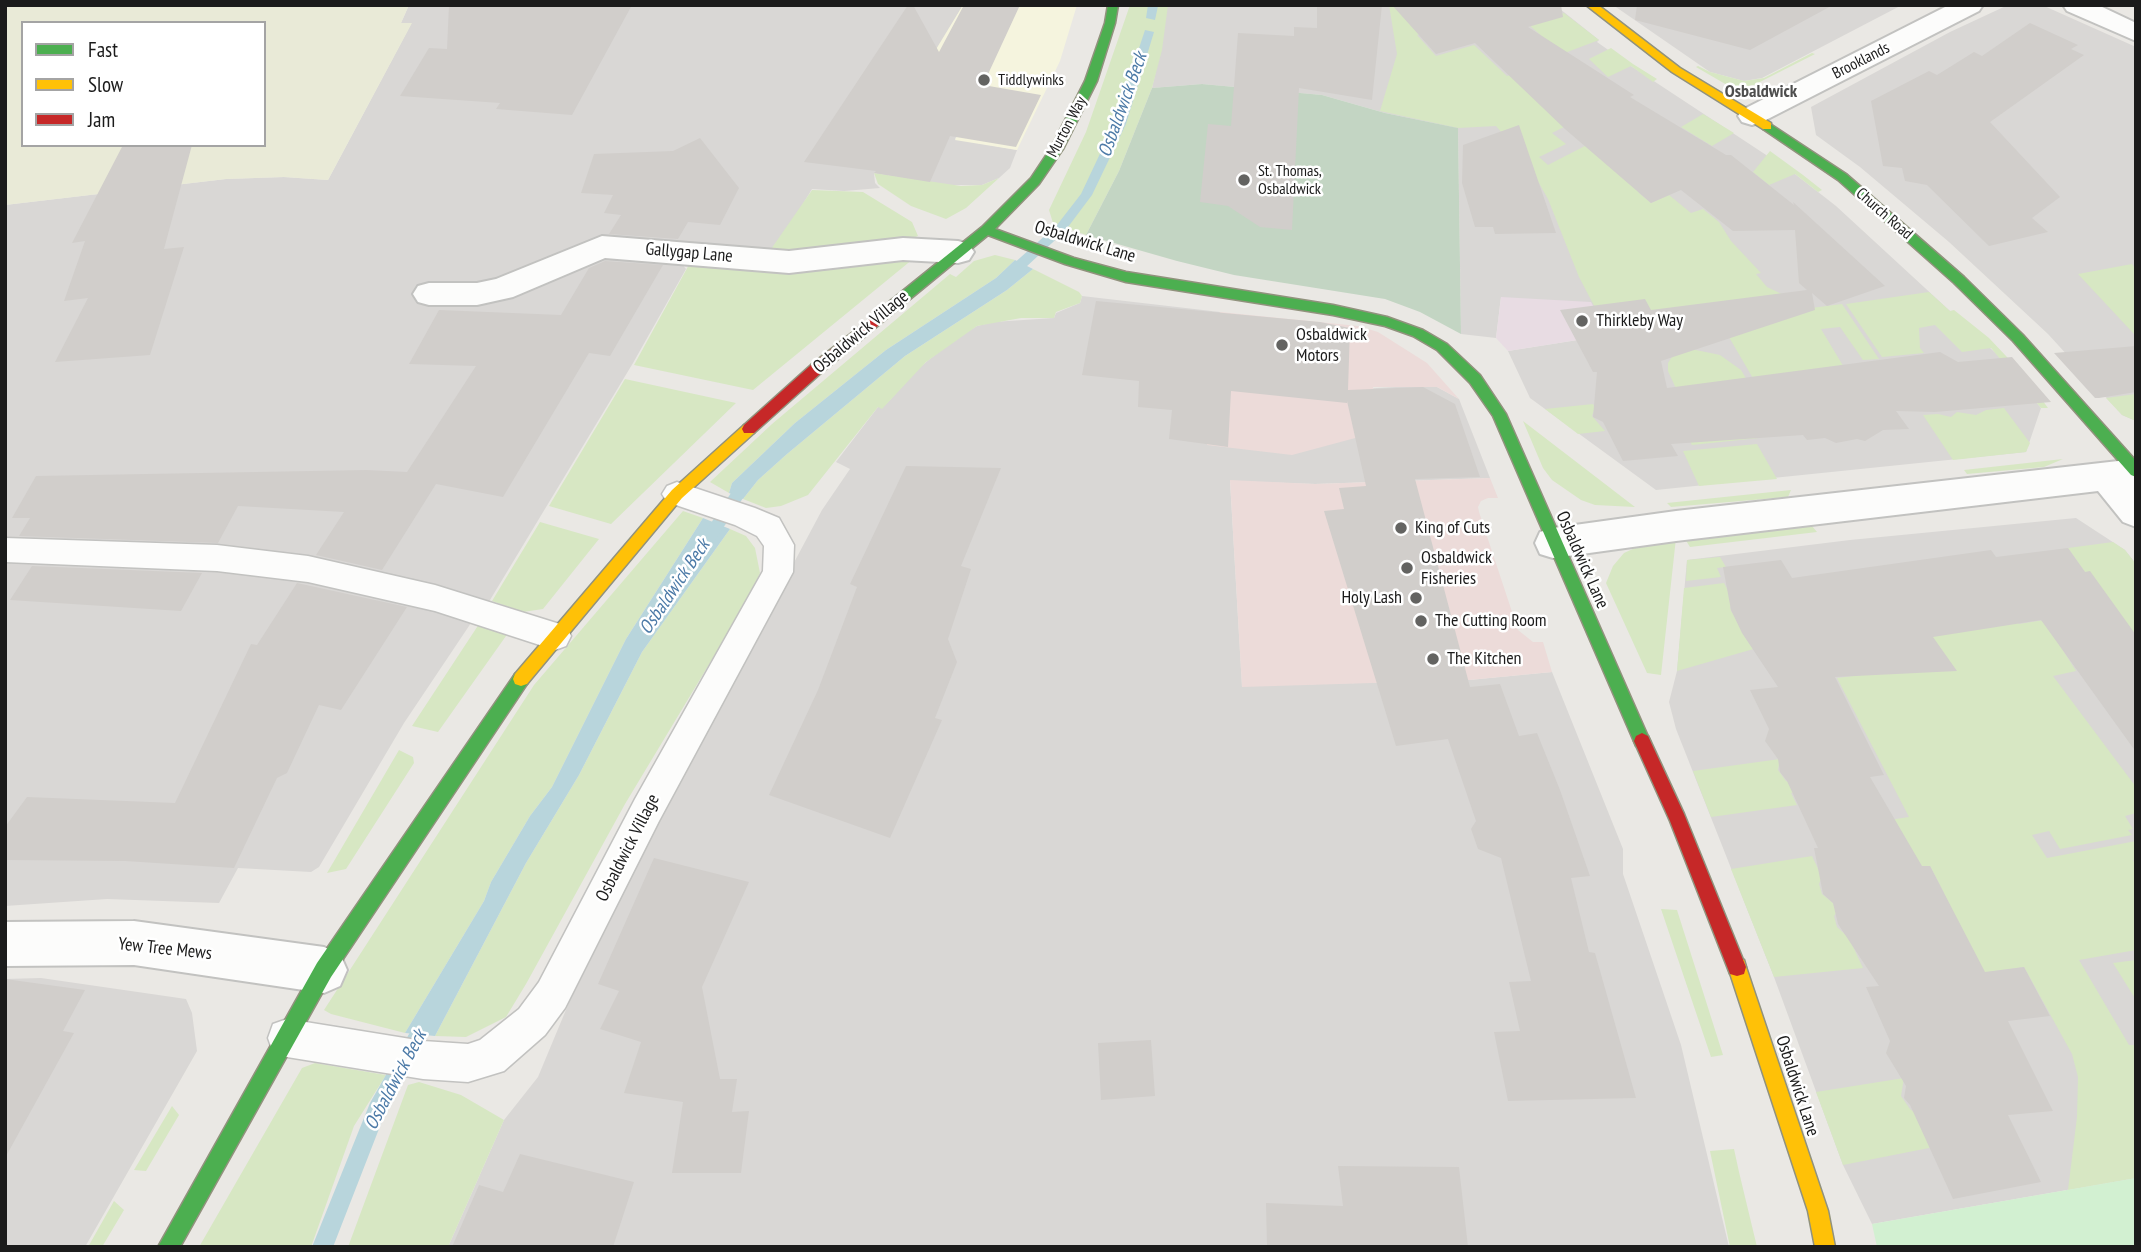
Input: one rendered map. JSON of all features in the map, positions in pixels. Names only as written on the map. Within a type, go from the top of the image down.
[{"type":"street","name":"Murton Way","points":[[986,230],[1035,181],[1057,149],[1091,80],[1110,23],[1113,5]]},
{"type":"street","name":"Church Road","points":[[1591,5],[1676,70],[1802,148],[1842,177],[1959,280],[2018,338],[2126,474]]},
{"type":"street","name":"Brooklands","points":[[1752,116],[1970,5]]},
{"type":"street","points":[[2077,5],[2136,33]]},
{"type":"street","name":"Osbaldwick Lane","points":[[986,230],[1070,261],[1126,276],[1333,310],[1387,322],[1418,333],[1442,347],[1475,379],[1499,415],[1553,543],[1678,820],[1729,943],[1818,1211],[1825,1247]]},
{"type":"street","name":"Osbaldwick Village","points":[[168,1247],[324,970],[531,664],[688,497],[816,369],[986,230]]},
{"type":"street","name":"Gallygap Lane","points":[[429,294],[477,294],[502,289],[602,247],[789,262],[903,248],[958,252]]},
{"type":"street","points":[[1553,543],[1676,526],[2126,474],[2136,512]]},
{"type":"street","name":"Yew Tree Mews","points":[[5,944],[134,943],[324,970]]},
{"type":"lane","name":"Osbaldwick Village","points":[[287,1038],[422,1060],[468,1063],[490,1057],[531,1022],[552,995],[653,799],[778,572],[779,545],[768,527],[745,516],[688,497]]},
{"type":"lane","points":[[5,550],[217,558],[308,569],[435,598],[555,636]]},
{"type":"shaded area","points":[[5,5],[409,5],[401,23],[412,23],[328,180],[284,177],[226,179],[5,205]]},
{"type":"shaded area","points":[[409,5],[963,5],[944,39],[957,135],[955,139],[1017,150],[1010,168],[999,178],[982,185],[946,185],[874,173],[875,183],[880,188],[844,191],[812,189],[791,224],[769,252],[690,243],[680,262],[686,269],[633,363],[490,600],[473,620],[404,723],[319,867],[311,872],[238,868],[219,903],[107,899],[5,906],[5,205],[226,179],[284,177],[328,180],[411,24],[401,23]]},
{"type":"shaded area","name":"Tiddlywinks","points":[[963,5],[1077,5],[1060,61],[1017,150],[955,140],[957,136],[913,87]]},
{"type":"shaded area","points":[[1161,5],[1555,5],[1599,40],[1597,42],[1795,174],[1836,206],[2001,358],[2041,408],[2026,452],[1656,490],[1530,398],[1508,351],[1609,335],[1501,297],[1496,338],[1461,334],[1458,128],[1385,113],[1322,95],[1202,84],[1152,88],[1163,37]]},
{"type":"shaded area","points":[[1613,5],[1902,5],[1762,78],[1744,81],[1710,72]]},
{"type":"shaded area","points":[[2008,5],[2042,5],[2136,47],[2136,421],[2122,415],[2048,334],[1949,242],[1860,167],[1816,135],[1811,107],[1950,32]]},
{"type":"shaded area","points":[[1202,84],[1322,95],[1385,113],[1458,128],[1461,334],[1420,312],[1385,299],[1234,275],[1086,235],[1119,171],[1152,88]]},
{"type":"shaded area","points":[[1082,296],[1220,312],[1209,397],[1415,386],[1437,387],[1459,399],[1490,478],[1315,484],[1230,481],[1242,686],[1469,680],[1552,672],[1623,849],[1623,874],[1681,1045],[1729,1247],[448,1247],[504,1120],[538,1077],[603,921],[822,510],[850,469],[836,462],[878,407],[886,404],[919,368],[954,339],[977,326],[993,322],[1054,318],[1056,313],[1080,303]]},
{"type":"shaded area","points":[[1501,297],[1591,302],[1609,335],[1508,351],[1496,338]]},
{"type":"shaded area","points":[[1220,312],[1358,326],[1378,332],[1427,363],[1459,399],[1437,387],[1373,387],[1375,401],[1359,437],[1292,455],[1207,445],[1209,397]]},
{"type":"shaded area","points":[[1490,478],[1498,498],[1481,501],[1479,512],[1518,630],[1533,642],[1543,642],[1552,672],[1469,680],[1242,687],[1230,480],[1315,484]]},
{"type":"shaded area","points":[[2076,518],[2125,550],[2136,564],[2136,1178],[1872,1224],[1843,1165],[1774,977],[1676,729],[1669,702],[1677,671],[1687,560],[1850,540]]},
{"type":"shaded area","points":[[41,978],[186,999],[192,1013],[197,1051],[85,1247],[5,1247],[5,979]]},
{"type":"green space","points":[[1130,5],[1168,5],[1162,50],[1152,88],[1119,171],[1086,235],[1053,223],[1049,210],[1086,132]]},
{"type":"green space","points":[[1389,5],[1459,5],[1478,18],[1417,35],[1436,56],[1474,45],[1507,76],[1522,71],[1588,115],[1552,133],[1566,144],[1539,157],[1548,165],[1610,133],[1639,193],[1651,203],[1669,195],[1691,213],[1703,209],[1719,222],[1731,241],[1761,273],[1756,274],[1767,287],[1811,308],[1842,304],[1879,359],[1863,360],[1840,327],[1821,329],[1851,379],[1761,392],[1719,320],[1610,336],[1579,277],[1548,199],[1527,162],[1496,126],[1458,128],[1380,111],[1397,54]]},
{"type":"green space","points":[[1564,13],[1599,40],[1562,54],[1528,24]]},
{"type":"green space","points":[[1611,48],[1657,79],[1653,82],[1631,66],[1608,77],[1589,59]]},
{"type":"green space","points":[[1812,53],[1815,54],[1754,85],[1740,87],[1727,85],[1696,67],[1744,81],[1764,78]]},
{"type":"green space","points":[[1703,114],[1734,133],[1712,146],[1681,127]]},
{"type":"green space","points":[[1770,151],[1822,190],[1818,192],[1795,174],[1769,185],[1753,172]]},
{"type":"green space","points":[[874,173],[961,186],[982,185],[999,178],[966,208],[946,219],[911,206],[878,184]]},
{"type":"green space","points":[[812,190],[863,192],[912,222],[918,236],[905,241],[834,250],[769,252]]},
{"type":"green space","points":[[995,255],[1015,260],[996,278],[886,350],[795,423],[732,483],[729,493],[710,482],[772,424],[950,274],[956,277],[974,261]]},
{"type":"green space","points":[[913,259],[753,390],[634,365],[691,261]]},
{"type":"green space","points":[[2132,264],[2136,269],[2134,334],[2078,274]]},
{"type":"green space","points":[[1033,269],[1079,292],[1082,296],[1080,303],[1056,312],[1054,318],[1021,318],[977,326],[926,362],[882,409],[878,407],[808,495],[781,506],[766,508],[743,499],[758,480],[787,454],[905,356],[1007,290]]},
{"type":"green space","points":[[1929,292],[1950,311],[1954,310],[1989,338],[2023,374],[2048,408],[2041,408],[1991,348],[1962,352],[1935,325],[1919,328],[1920,348],[1924,353],[1882,357],[1846,304]]},
{"type":"green space","points":[[1691,349],[1720,355],[1741,370],[1752,388],[1759,438],[1692,445],[1679,423],[1679,395],[1668,371],[1668,363],[1673,355]]},
{"type":"green space","points":[[625,379],[736,403],[611,524],[549,506]]},
{"type":"green space","points":[[2136,394],[2136,421],[2122,415],[2106,398]]},
{"type":"green space","points":[[1593,404],[1595,408],[1592,416],[1605,431],[1578,434],[1545,409]]},
{"type":"green space","points":[[2004,408],[2030,443],[2026,452],[1953,460],[1923,415],[1951,417],[1957,412],[1976,415],[1986,410]]},
{"type":"green space","points":[[1523,421],[1635,507],[1595,505],[1581,500],[1552,480],[1543,468]]},
{"type":"green space","points":[[1757,444],[1777,479],[1699,486],[1683,451]]},
{"type":"green space","points":[[2063,459],[2044,467],[1967,474],[1964,470]]},
{"type":"green space","points":[[1791,490],[1788,497],[1671,507],[1667,503]]},
{"type":"green space","points":[[683,511],[703,518],[626,639],[552,787],[530,816],[491,882],[484,901],[405,1033],[324,1010],[534,685]]},
{"type":"green space","points":[[540,522],[599,539],[543,609],[523,612],[492,601]]},
{"type":"green space","points":[[1812,526],[1817,532],[1690,547],[1685,539]]},
{"type":"green space","points":[[730,529],[746,536],[755,548],[760,573],[746,603],[625,804],[526,984],[506,1017],[466,1037],[435,1036],[526,863],[579,775],[642,652]]},
{"type":"green space","points":[[1676,538],[1661,675],[1647,673],[1606,583],[1613,566],[1624,553],[1646,543]]},
{"type":"green space","points":[[2113,542],[2125,550],[2136,564],[2136,633],[2128,633],[2068,548]]},
{"type":"green space","points":[[1720,557],[1726,567],[1717,568],[1721,577],[1686,581],[1687,560]]},
{"type":"green space","points":[[1724,583],[1734,602],[1730,607],[1731,611],[1757,648],[1677,671],[1684,588]]},
{"type":"green space","points":[[1893,608],[2010,611],[2019,624],[2044,620],[2076,671],[2053,676],[2136,787],[2136,813],[2125,816],[2133,829],[2128,830],[2132,835],[2060,849],[2049,831],[2032,835],[2047,858],[2136,841],[2136,859],[2133,860],[2136,865],[2136,950],[2079,960],[2129,1045],[2136,1045],[2136,1178],[2068,1190],[2077,1117],[2078,1077],[2072,1054],[2024,967],[1945,978],[1944,893],[1930,866],[1900,869],[1889,820],[1909,817],[1837,678],[1928,667]]},
{"type":"green space","points":[[481,621],[504,627],[506,636],[438,732],[412,726]]},
{"type":"green space","points":[[399,750],[413,757],[414,763],[346,869],[327,873]]},
{"type":"green space","points":[[1780,759],[1778,770],[1786,781],[1792,784],[1795,792],[1791,793],[1797,805],[1711,817],[1693,771]]},
{"type":"green space","points":[[1812,856],[1822,877],[1819,884],[1822,894],[1833,903],[1837,912],[1834,916],[1837,927],[1849,938],[1863,968],[1774,977],[1731,869]]},
{"type":"green space","points":[[1661,909],[1677,910],[1723,1055],[1711,1057]]},
{"type":"green space","points":[[2136,960],[2136,1000],[2113,963]]},
{"type":"green space","points":[[315,1063],[386,1075],[354,1126],[311,1247],[199,1247],[302,1068]]},
{"type":"green space","points":[[1904,1078],[1901,1096],[1920,1117],[1934,1147],[1843,1165],[1816,1092]]},
{"type":"green space","points":[[419,1082],[461,1095],[504,1120],[448,1247],[348,1247],[408,1085]]},
{"type":"green space","points":[[172,1106],[179,1115],[146,1171],[134,1170]]},
{"type":"green space","points":[[1734,1149],[1757,1247],[1730,1247],[1710,1151]]},
{"type":"green space","points":[[2136,1178],[2136,1247],[1877,1247],[1872,1224]]},
{"type":"green space","points":[[114,1201],[124,1210],[102,1247],[88,1247]]},
{"type":"water","points":[[1015,260],[1033,269],[1007,290],[905,356],[787,454],[758,480],[743,499],[729,493],[732,483],[795,423],[886,350],[996,278]]},
{"type":"water","points":[[703,518],[730,529],[642,652],[579,775],[526,863],[435,1036],[405,1033],[484,901],[491,882],[530,816],[552,787],[626,639]]},
{"type":"building","points":[[449,5],[632,5],[572,115],[496,109],[500,103],[400,96],[429,48],[447,49]]},
{"type":"building","points":[[908,5],[913,5],[939,52],[964,5],[1020,5],[983,85],[1041,95],[1016,147],[950,136],[930,182],[874,173],[876,171],[804,162]]},
{"type":"building","points":[[1317,5],[1382,5],[1372,100],[1299,88],[1292,230],[1260,227],[1228,206],[1200,202],[1208,124],[1231,126],[1238,33],[1294,36],[1294,27],[1317,28]]},
{"type":"building","points":[[1392,5],[1561,5],[1563,17],[1528,27],[1634,95],[1630,97],[1726,155],[1731,155],[1794,205],[1793,202],[1885,286],[1827,306],[1812,293],[1815,310],[1661,361],[1667,388],[1940,352],[1958,362],[2012,357],[2051,402],[1935,412],[1896,411],[1909,429],[1883,430],[1865,441],[1857,439],[1836,443],[1825,438],[1807,440],[1803,435],[1671,444],[1678,456],[1623,461],[1603,422],[1593,417],[1597,372],[1593,372],[1560,310],[1645,299],[1651,310],[1807,290],[1799,283],[1795,230],[1733,231],[1681,190],[1651,203],[1565,129],[1475,43],[1436,54]]},
{"type":"building","points":[[1637,5],[1833,5],[1750,50],[1635,20]]},
{"type":"building","points":[[2030,23],[2078,45],[2071,49],[2084,55],[1990,122],[2060,197],[2032,218],[2048,232],[1989,246],[1927,185],[1905,181],[1902,168],[1883,166],[1871,101],[1929,71],[1937,75],[1974,52],[1982,56]]},
{"type":"building","points":[[1519,125],[1556,233],[1495,234],[1493,227],[1475,227],[1462,183],[1463,145]]},
{"type":"building","points":[[700,138],[739,188],[720,225],[688,222],[678,239],[609,234],[621,215],[604,213],[613,195],[581,193],[594,154],[673,151]]},
{"type":"building","points":[[122,147],[191,147],[164,249],[184,247],[150,355],[55,362],[88,298],[64,301],[85,241],[72,243]]},
{"type":"building","points":[[605,261],[663,265],[610,356],[589,353],[503,497],[436,484],[382,570],[316,555],[344,512],[238,506],[218,543],[19,536],[30,518],[12,518],[36,476],[366,470],[407,472],[476,366],[409,364],[439,310],[561,315],[589,268]]},
{"type":"building","points":[[1096,301],[1320,322],[1350,328],[1348,390],[1423,387],[1455,404],[1480,477],[1415,479],[1470,687],[1500,684],[1519,736],[1537,733],[1560,790],[1590,876],[1571,878],[1589,952],[1595,953],[1636,1098],[1508,1101],[1494,1032],[1520,1031],[1509,982],[1531,981],[1501,858],[1478,849],[1471,829],[1476,821],[1448,739],[1396,746],[1324,511],[1344,509],[1339,488],[1366,486],[1347,401],[1231,391],[1228,447],[1169,439],[1172,410],[1138,407],[1139,381],[1082,375]]},
{"type":"building","points":[[2136,346],[2136,392],[2099,398],[2095,398],[2054,353]]},
{"type":"building","points":[[906,466],[1001,468],[961,566],[971,569],[948,639],[957,662],[935,718],[942,720],[890,838],[769,795],[818,690],[857,587],[850,584]]},
{"type":"building","points":[[2068,548],[2085,572],[2090,571],[2136,635],[2136,752],[2041,620],[1933,637],[1957,671],[1835,677],[1884,775],[1870,777],[1922,866],[1930,866],[1985,972],[2024,967],[2050,1016],[2008,1021],[2053,1111],[2008,1115],[2041,1182],[1953,1199],[1910,1105],[1904,1098],[1906,1086],[1886,1053],[1890,1041],[1866,987],[1879,986],[1838,924],[1833,903],[1823,894],[1814,848],[1818,848],[1787,781],[1780,772],[1778,759],[1765,741],[1769,729],[1750,690],[1778,687],[1742,633],[1731,610],[1723,567],[1781,560],[1792,578],[1991,550],[1996,557]]},
{"type":"building","points":[[32,566],[202,573],[181,611],[10,600]]},
{"type":"building","points":[[297,583],[407,607],[341,710],[319,705],[287,773],[277,778],[234,868],[125,861],[5,860],[5,827],[27,797],[175,803],[251,644],[257,645]]},
{"type":"building","points":[[654,858],[749,882],[702,987],[720,1079],[737,1079],[732,1112],[749,1111],[741,1173],[672,1173],[683,1102],[624,1093],[641,1042],[600,1029],[619,991],[598,984]]},
{"type":"building","points":[[5,979],[85,990],[63,1031],[74,1033],[5,1158]]},
{"type":"building","points":[[1151,1040],[1155,1096],[1101,1100],[1098,1043]]},
{"type":"building","points":[[520,1154],[634,1182],[613,1247],[452,1247],[479,1185],[503,1192]]},
{"type":"building","points":[[1338,1166],[1459,1167],[1468,1247],[1267,1247],[1266,1203],[1343,1206]]},
{"type":"waterway","name":"Osbaldwick Beck","points":[[1151,18],[1153,6]]},
{"type":"waterway","name":"Osbaldwick Beck","points":[[1008,276],[1061,228],[1086,195],[1120,124],[1149,32]]},
{"type":"waterway","name":"Osbaldwick Beck","points":[[706,542],[748,479]]},
{"type":"waterway","name":"Osbaldwick Beck","points":[[322,1247],[377,1110],[429,1018]]},
{"type":"traffic: fast","points":[[894,305],[986,230],[1035,181],[1057,149],[1091,81],[1110,23],[1113,5]]},
{"type":"traffic: fast","points":[[1767,126],[1842,177],[1959,280],[2018,338],[2136,471]]},
{"type":"traffic: fast","points":[[986,230],[1070,261],[1126,277],[1333,310],[1387,322],[1418,333],[1442,347],[1475,379],[1499,414],[1642,741]]},
{"type":"traffic: fast","points":[[168,1247],[324,970],[521,679]]},
{"type":"traffic: slow","points":[[1591,5],[1676,70],[1767,126]]},
{"type":"traffic: slow","points":[[521,679],[677,494],[749,429]]},
{"type":"traffic: slow","points":[[1737,967],[1818,1211],[1825,1247]]},
{"type":"traffic: jam","points":[[749,429],[894,305]]},
{"type":"traffic: jam","points":[[1642,741],[1678,820],[1737,967]]},
{"type":"place","name":"Tiddlywinks","points":[[984,80]]},
{"type":"place","name":"St. Thomas, Osbaldwick","points":[[1244,180]]},
{"type":"place","name":"Thirkleby Way","points":[[1582,321]]},
{"type":"place","name":"Osbaldwick Motors","points":[[1282,345]]},
{"type":"place","name":"King of Cuts","points":[[1401,528]]},
{"type":"place","name":"Osbaldwick Fisheries","points":[[1407,568]]},
{"type":"place","name":"Holy Lash","points":[[1416,598]]},
{"type":"place","name":"The Cutting Room","points":[[1421,621]]},
{"type":"place","name":"The Kitchen","points":[[1433,659]]},
{"type":"district","name":"Osbaldwick","points":[[1761,92]]}]
